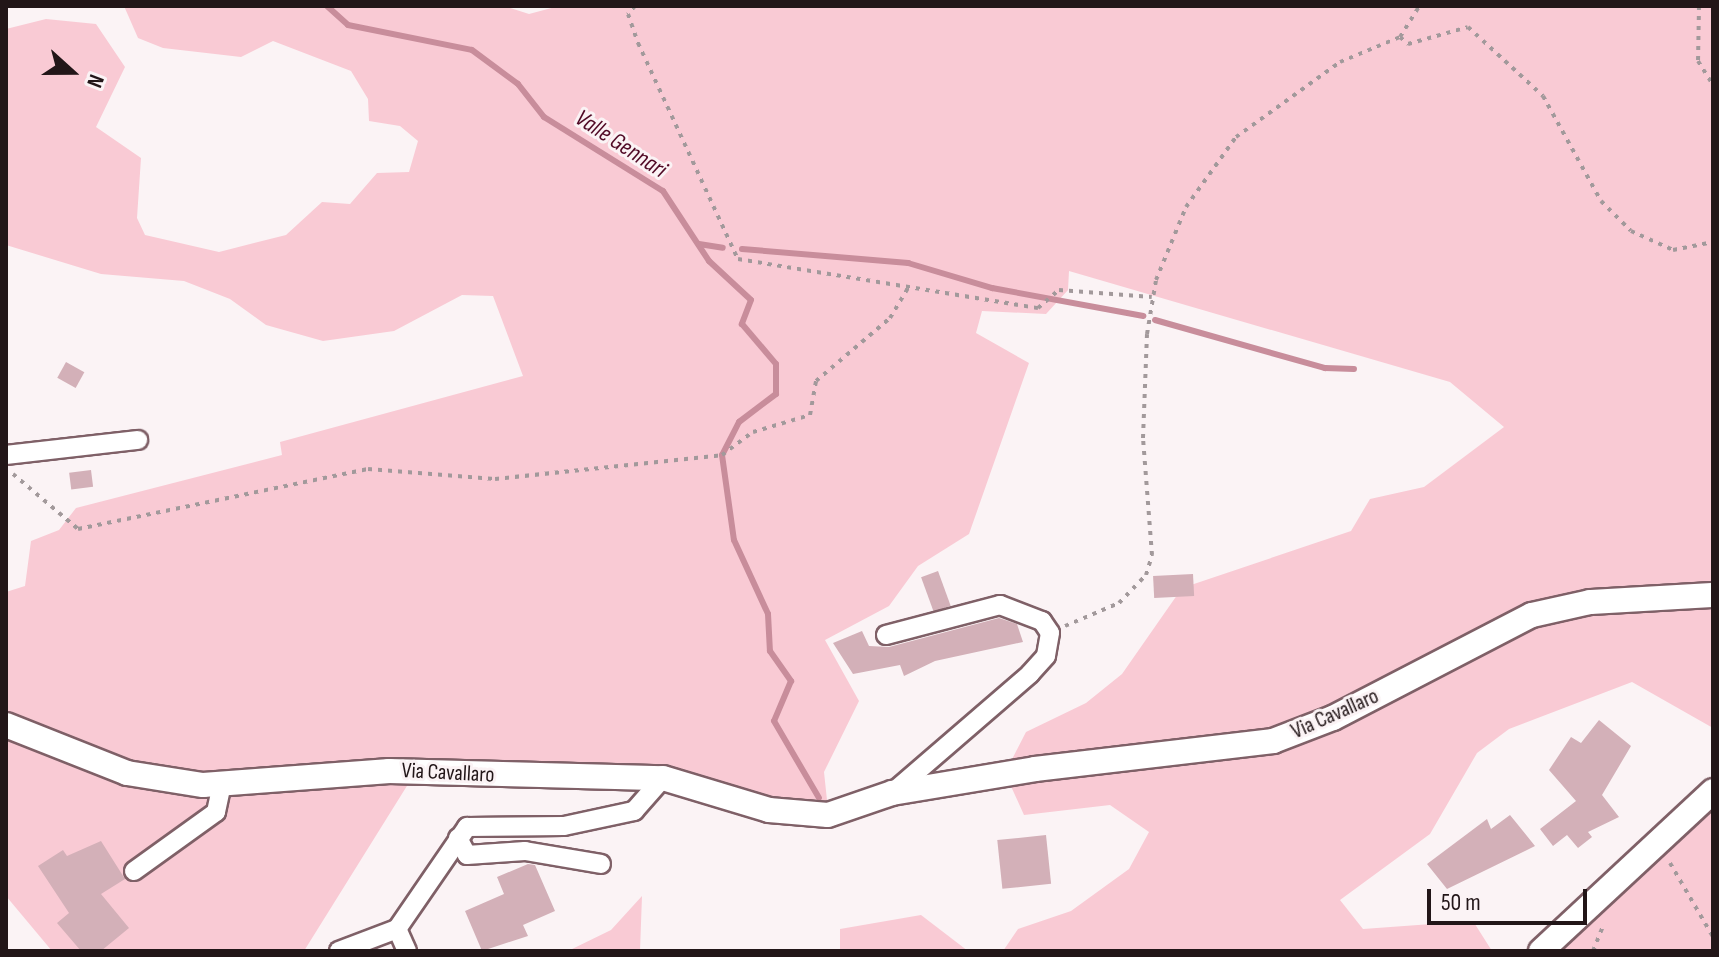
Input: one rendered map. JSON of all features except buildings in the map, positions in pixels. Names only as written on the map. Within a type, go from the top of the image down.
[{"type":"street","points":[[6,455],[138,440]]},
{"type":"street","name":"Via Cavallaro","points":[[6,725],[127,773],[222,784],[389,771],[663,778],[769,810],[828,815],[892,793],[1273,741],[1333,718],[1532,615],[1590,602],[1713,595]]},
{"type":"street","points":[[886,635],[1000,605],[1042,621],[1050,633]]},
{"type":"street","name":"Via Cavallaro","points":[[892,793],[1030,674],[1046,656],[1050,633]]},
{"type":"street","points":[[339,951],[397,929],[467,827],[506,821],[564,826],[634,811],[663,778]]},
{"type":"street","points":[[134,871],[216,812],[222,784]]},
{"type":"street","points":[[1541,951],[1713,791]]},
{"type":"street","points":[[458,838],[467,855],[525,851],[601,864]]},
{"type":"street","points":[[397,929],[407,951]]},
{"type":"path","points":[[635,6],[628,14],[638,43],[738,259],[1038,308],[1059,290],[1153,297]]},
{"type":"path","points":[[1050,633],[1119,603],[1146,575],[1152,555],[1143,438],[1153,297],[1186,207],[1236,137],[1340,62],[1400,37],[1419,6]]},
{"type":"path","points":[[1699,6],[1698,61],[1713,85]]},
{"type":"path","points":[[1400,37],[1408,44],[1468,27],[1543,96],[1601,201],[1631,231],[1673,250],[1713,242]]},
{"type":"path","points":[[6,455],[13,474],[78,529],[368,469],[495,479],[544,470],[722,455],[753,432],[810,415],[816,381],[890,318],[909,286]]},
{"type":"path","points":[[1657,840],[1713,937]]},
{"type":"shaded area","points":[[124,6],[504,6],[529,14],[559,6],[1713,6],[1713,728],[1632,682],[1509,729],[1477,753],[1430,834],[1340,900],[1363,929],[1473,921],[1492,951],[1003,951],[1018,929],[1071,911],[1129,869],[1149,832],[1110,805],[1024,815],[1005,773],[1026,732],[1086,703],[1122,674],[1182,588],[1351,531],[1370,499],[1424,487],[1504,427],[1450,382],[1069,271],[1068,290],[1046,314],[982,311],[976,333],[1029,363],[969,534],[918,566],[889,606],[825,640],[859,701],[824,772],[829,819],[660,786],[415,773],[304,951],[52,951],[6,896],[6,592],[25,586],[31,541],[59,530],[76,508],[282,455],[280,442],[523,376],[493,296],[462,295],[394,331],[323,341],[266,325],[230,299],[184,281],[101,274],[6,245],[6,29],[46,19],[96,24],[125,67],[96,127],[141,158],[137,218],[145,235],[219,252],[286,235],[322,202],[350,204],[377,173],[409,172],[418,141],[400,126],[369,121],[368,99],[351,71],[273,41],[241,57],[163,48],[138,38]]},
{"type":"shaded area","points":[[1713,785],[1713,951],[1532,951]]},
{"type":"shaded area","points":[[642,896],[640,951],[568,951],[611,930]]},
{"type":"shaded area","points":[[921,915],[968,951],[840,951],[840,929]]},
{"type":"waterway","name":"Valle Gennari","points":[[327,6],[348,25],[472,50],[518,84],[544,117],[663,191],[709,261],[751,300],[742,324],[776,364],[776,394],[739,422],[722,455],[734,540],[768,614],[770,651],[791,681],[774,721],[819,798]]},
{"type":"waterway","points":[[699,244],[723,248]]},
{"type":"waterway","points":[[742,249],[908,263],[992,288],[1143,316]]},
{"type":"waterway","points":[[1155,320],[1325,368],[1354,369]]}]
